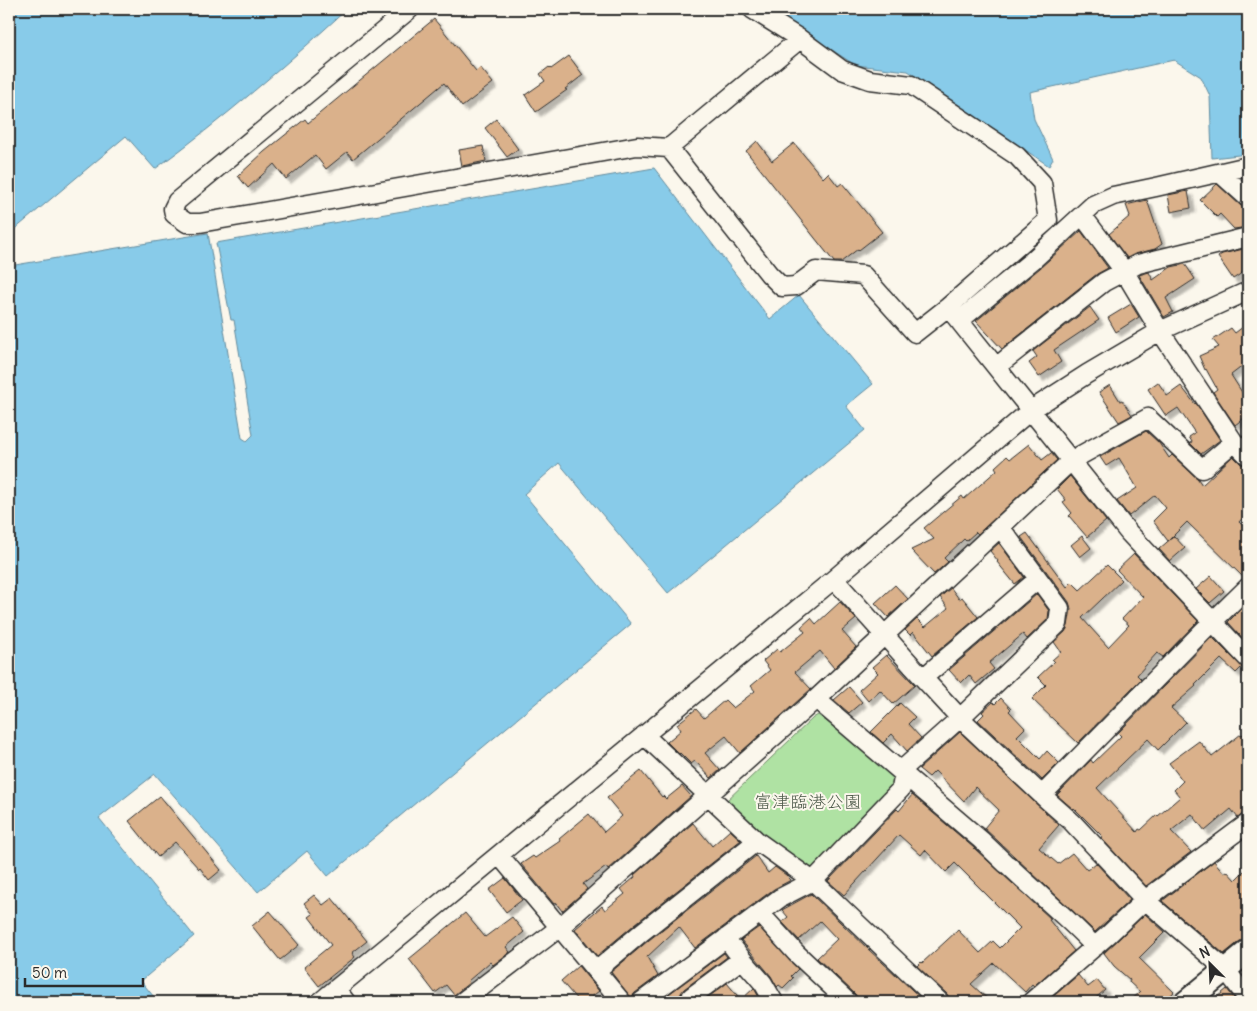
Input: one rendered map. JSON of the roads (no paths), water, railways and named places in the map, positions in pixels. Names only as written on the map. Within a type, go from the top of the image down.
[{"type":"main road","points":[[1186,1002],[1248,951]]},
{"type":"street","points":[[410,9],[177,201],[173,209],[174,214],[187,222],[200,223],[637,146],[669,148],[800,39]]},
{"type":"street","points":[[669,148],[769,274],[782,287],[796,286],[816,271],[863,274],[915,334],[1048,220],[1042,183],[1017,156],[911,85],[870,80],[842,70],[800,39],[752,9]]},
{"type":"street","points":[[959,321],[1033,260],[1093,205],[1113,196],[1248,166]]},
{"type":"street","points":[[1220,173],[1248,198]]},
{"type":"street","points":[[1082,215],[1124,271],[1160,331],[1234,442],[1248,456]]},
{"type":"street","points":[[996,366],[1104,282],[1124,271],[1138,264],[1248,237]]},
{"type":"street","points":[[320,1002],[341,996],[499,855],[834,579],[1032,410],[1087,374],[1160,331],[1248,291]]},
{"type":"street","points":[[948,307],[1129,532],[1248,658]]},
{"type":"street","points":[[462,1002],[559,928],[816,699],[1072,460],[1148,418],[1202,469],[1234,442]]},
{"type":"street","points":[[641,1002],[780,898],[813,881],[901,789],[905,767],[960,718],[1058,624],[1060,608],[1000,527]]},
{"type":"street","points":[[834,579],[960,718],[1072,822],[1145,900],[1225,969],[1248,999]]},
{"type":"street","points":[[922,678],[1038,579]]},
{"type":"street","points":[[1042,794],[1212,621],[1248,587]]},
{"type":"street","points":[[816,699],[982,840],[1095,947]]},
{"type":"street","points":[[644,735],[757,841],[813,881],[940,1002]]},
{"type":"street","points":[[1032,1002],[1145,900],[1248,823]]},
{"type":"street","points":[[596,971],[757,841]]},
{"type":"street","points":[[499,855],[622,1002]]},
{"type":"street","points":[[760,913],[796,953],[848,1002]]},
{"type":"street","points":[[726,938],[763,982],[774,1002]]},
{"type":"street","points":[[675,976],[693,1000],[742,959]]},
{"type":"water","points":[[9,9],[347,9],[253,92],[155,169],[126,136],[14,230],[9,231]]},
{"type":"water","points":[[769,9],[1248,9],[1248,154],[1212,158],[1210,96],[1201,77],[1174,60],[1030,92],[1034,119],[1053,159],[1049,166],[908,71],[855,65]]},
{"type":"water","points":[[654,168],[770,319],[799,295],[873,384],[846,406],[865,430],[668,593],[559,463],[524,494],[631,624],[328,876],[307,851],[258,892],[155,774],[99,818],[194,936],[141,981],[158,1002],[9,1002],[9,266],[208,233],[242,438],[247,441],[253,435],[234,320],[231,320],[216,243]]},
{"type":"park label","name":"富津臨港公園","points":[[808,801]]}]
